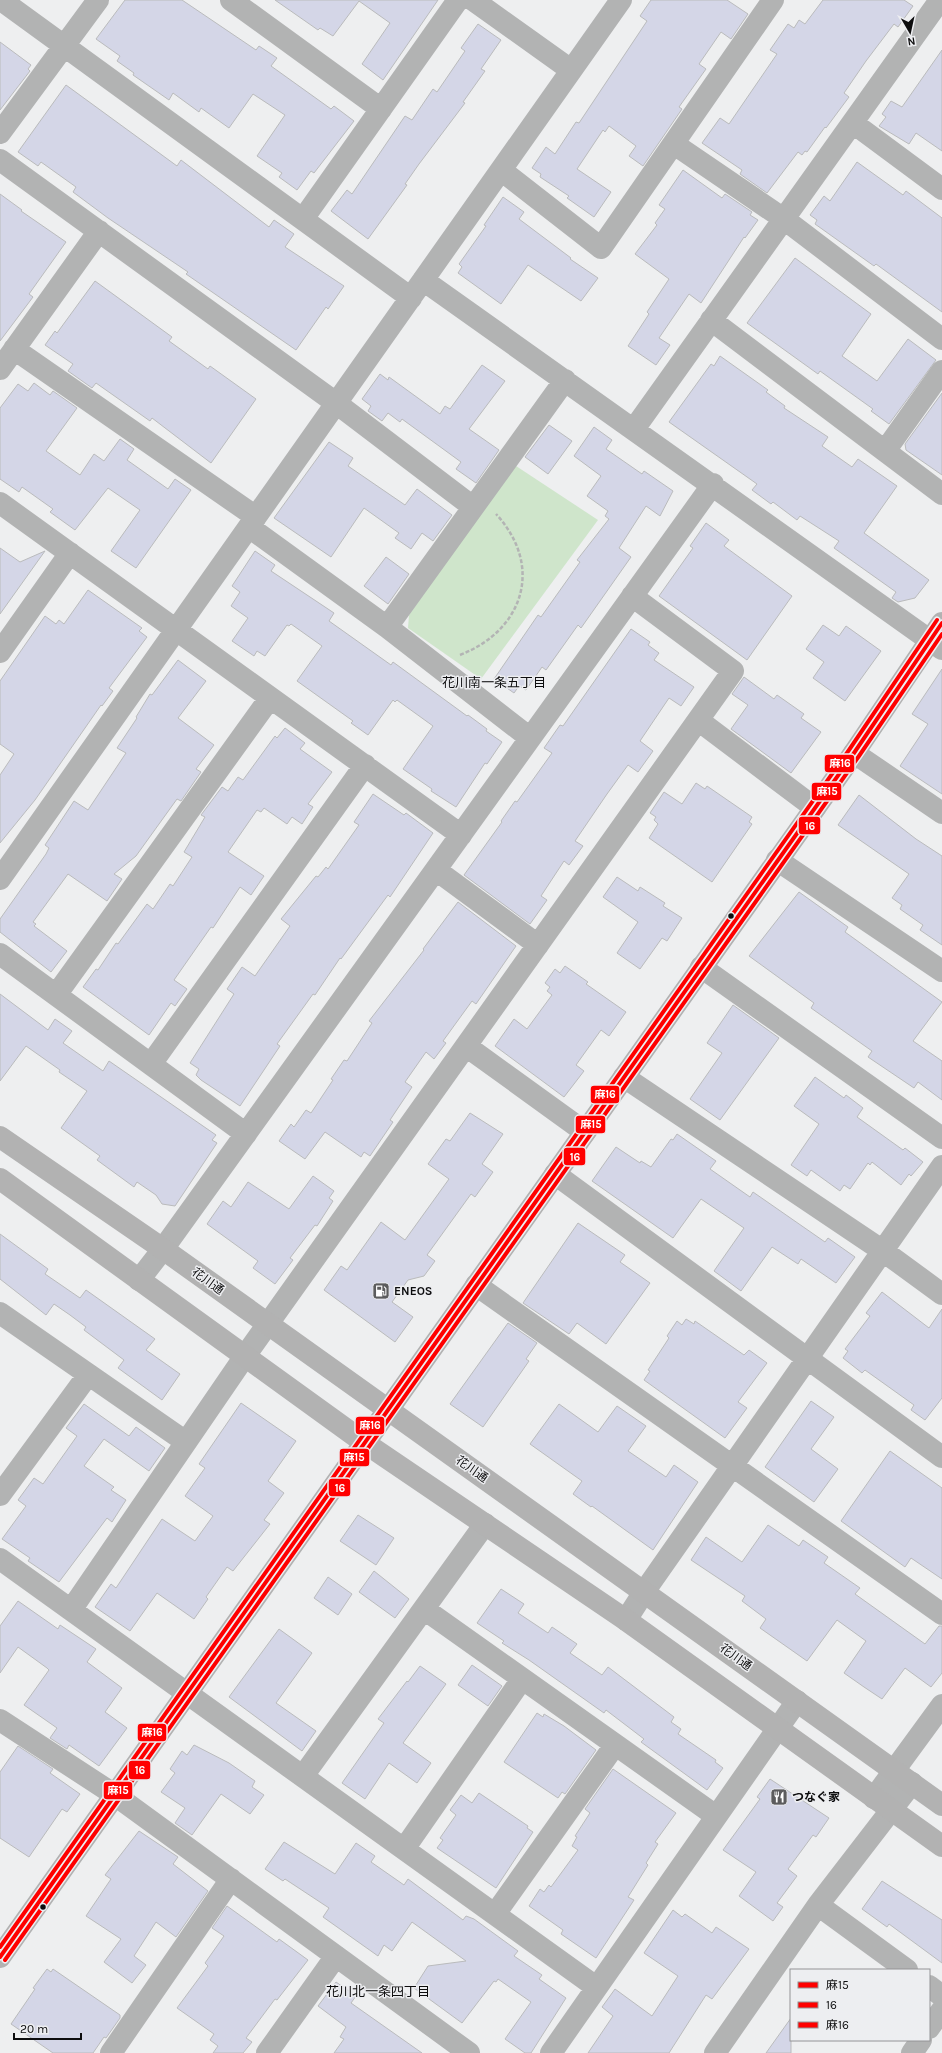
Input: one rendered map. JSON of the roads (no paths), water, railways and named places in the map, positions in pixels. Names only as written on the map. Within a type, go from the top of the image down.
[{"type":"street","points":[[1,0],[411,298]]},
{"type":"street","points":[[0,133],[65,47],[98,0]]},
{"type":"street","points":[[231,0],[380,109]]},
{"type":"street","points":[[303,219],[458,0]]},
{"type":"street","points":[[474,0],[571,70]]},
{"type":"street","points":[[0,879],[621,0]]},
{"type":"street","points":[[501,170],[601,248],[773,0]]},
{"type":"street","points":[[634,429],[940,0]]},
{"type":"street","points":[[853,123],[942,189]]},
{"type":"street","points":[[674,144],[784,219],[942,339]]},
{"type":"street","points":[[0,160],[482,508]]},
{"type":"street","points":[[0,369],[99,232]]},
{"type":"street","points":[[0,1957],[777,860],[938,637],[713,484],[423,280]]},
{"type":"street","points":[[711,320],[942,494]]},
{"type":"street","points":[[14,349],[252,522],[530,738]]},
{"type":"street","points":[[885,451],[942,371]]},
{"type":"street","points":[[387,627],[482,508],[564,380]]},
{"type":"street","points":[[139,1280],[246,1134],[713,484]]},
{"type":"street","points":[[0,503],[461,835]]},
{"type":"street","points":[[0,652],[70,553]]},
{"type":"street","points":[[71,1610],[245,1356],[733,671],[632,596]]},
{"type":"street","points":[[56,995],[270,698]]},
{"type":"street","points":[[698,720],[815,808]]},
{"type":"street","points":[[854,753],[942,812]]},
{"type":"street","points":[[151,1064],[365,765]]},
{"type":"street","points":[[777,860],[942,971]]},
{"type":"street","points":[[436,870],[538,945]]},
{"type":"street","points":[[0,954],[246,1134]]},
{"type":"street","points":[[701,967],[942,1138]]},
{"type":"street","points":[[466,1046],[585,1132]]},
{"type":"street","points":[[624,1077],[883,1251],[942,1294]]},
{"type":"street","name":"花川通","points":[[0,1136],[163,1249],[942,1805]]},
{"type":"street","points":[[626,1620],[644,1592],[942,1166]]},
{"type":"street","points":[[555,1174],[806,1360],[942,1457]]},
{"type":"street","points":[[0,1179],[365,1443],[626,1620],[942,1846]]},
{"type":"street","points":[[476,1285],[942,1614]]},
{"type":"street","points":[[0,1313],[186,1442]]},
{"type":"street","points":[[0,1495],[88,1375]]},
{"type":"street","points":[[302,1776],[485,1524]]},
{"type":"street","points":[[0,1559],[596,1987]]},
{"type":"street","points":[[424,1609],[716,1816]]},
{"type":"street","points":[[404,1849],[522,1679]]},
{"type":"street","points":[[551,2053],[797,1701]]},
{"type":"street","points":[[715,2053],[818,1905],[883,1804],[904,1777],[942,1705]]},
{"type":"street","points":[[1,1724],[115,1795],[469,2053]]},
{"type":"street","points":[[495,1914],[615,1745]]},
{"type":"street","points":[[111,2053],[231,1879]]},
{"type":"street","points":[[818,1905],[906,1969]]},
{"type":"street","points":[[267,2053],[336,1956]]},
{"type":"street","points":[[930,1987],[942,1996]]},
{"type":"street","points":[[930,2027],[942,2010]]},
{"type":"street","points":[[912,2053],[920,2041]]},
{"type":"place","name":"ENEOS","points":[[381,1291]]},
{"type":"place","name":"つなぐ家","points":[[779,1797]]},
{"type":"district","name":"花川南一条五丁目","points":[[494,682]]},
{"type":"district","name":"花川北一条四丁目","points":[[378,1991]]}]
